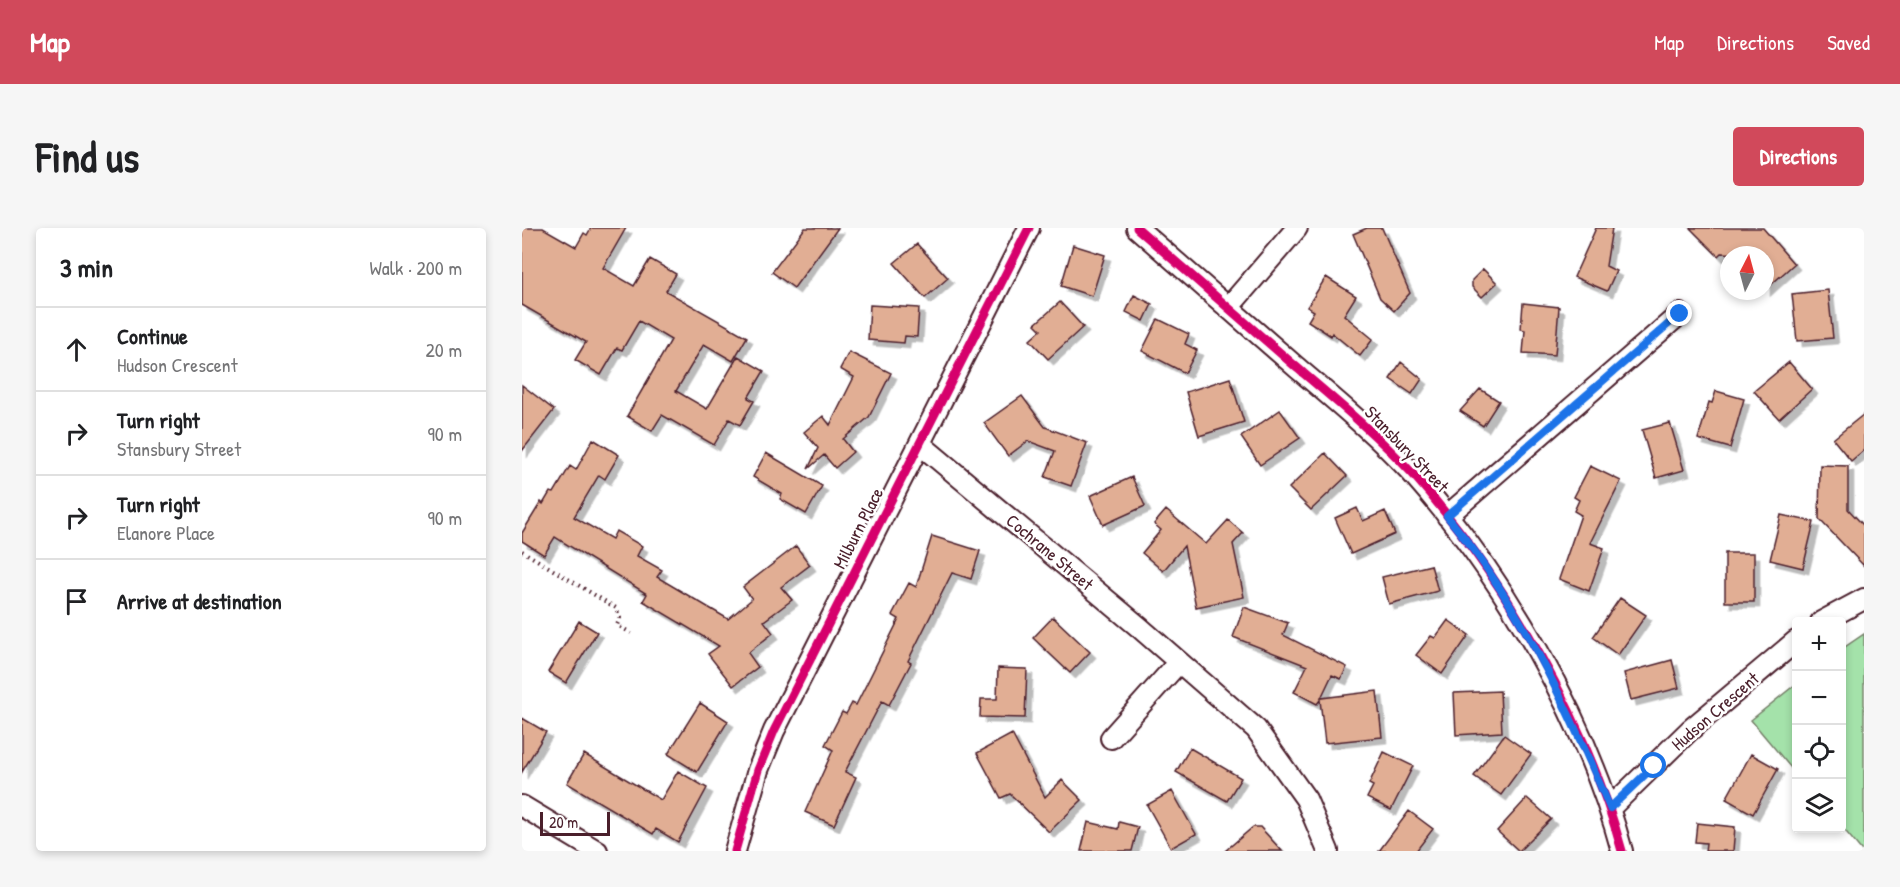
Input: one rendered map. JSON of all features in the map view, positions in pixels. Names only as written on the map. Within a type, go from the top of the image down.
[{"type":"street","name":"Milburn Place","points":[[735,851],[758,770],[774,730],[1029,228]]},
{"type":"street","name":"Stansbury Street","points":[[1137,228],[1367,428],[1411,472],[1447,516],[1491,574],[1551,678],[1610,808],[1622,851]]},
{"type":"street","points":[[1228,308],[1297,228]]},
{"type":"street","points":[[1447,516],[1680,314]]},
{"type":"street","name":"Cochrane Street","points":[[920,444],[1256,729],[1306,800],[1328,851]]},
{"type":"street","points":[[1829,617],[1864,600]]},
{"type":"street","name":"Hudson Crescent","points":[[1610,808],[1690,730],[1792,645]]},
{"type":"street","points":[[1111,738],[1179,662]]},
{"type":"street","points":[[522,806],[597,851]]},
{"type":"path","points":[[522,551],[616,608],[620,618],[617,625],[631,633]]},
{"type":"green space","points":[[1864,634],[1864,851],[1846,832],[1846,646]]},
{"type":"green space","points":[[1792,687],[1792,769],[1751,720]]},
{"type":"building","points":[[522,228],[543,228],[576,247],[584,233],[587,235],[591,228],[626,228],[603,268],[634,286],[650,259],[676,274],[666,291],[747,337],[733,361],[704,344],[676,391],[707,409],[738,356],[764,371],[748,398],[754,401],[740,425],[729,419],[714,445],[662,415],[652,431],[627,416],[671,340],[639,321],[622,350],[617,348],[601,375],[575,360],[586,342],[522,305]]},
{"type":"building","points":[[805,228],[838,228],[794,288],[772,272]]},
{"type":"building","points":[[1367,228],[1382,228],[1410,293],[1394,311],[1380,298],[1353,234]]},
{"type":"building","points":[[1596,228],[1612,228],[1606,266],[1616,271],[1607,291],[1574,277]]},
{"type":"building","points":[[1690,228],[1763,228],[1794,264],[1774,282],[1774,246],[1720,246],[1718,256]]},
{"type":"building","points":[[917,244],[948,278],[925,298],[894,263]]},
{"type":"building","points":[[1073,245],[1105,255],[1092,296],[1061,286]]},
{"type":"building","points":[[1483,269],[1497,283],[1482,297],[1472,287],[1472,280]]},
{"type":"building","points":[[1326,277],[1356,296],[1344,315],[1373,339],[1360,356],[1332,333],[1331,336],[1308,321],[1314,311],[1307,307]]},
{"type":"building","points":[[1828,290],[1833,338],[1797,341],[1792,294]]},
{"type":"building","points":[[1134,295],[1152,304],[1144,321],[1126,312]]},
{"type":"building","points":[[1060,302],[1083,327],[1048,359],[1030,340],[1041,330],[1035,324]]},
{"type":"building","points":[[1523,303],[1559,307],[1555,355],[1523,353],[1525,330],[1521,329]]},
{"type":"building","points":[[870,305],[919,308],[917,337],[905,336],[904,343],[868,340]]},
{"type":"building","points":[[1158,319],[1189,334],[1185,344],[1197,350],[1185,373],[1142,351]]},
{"type":"building","points":[[849,352],[891,373],[869,417],[843,439],[853,452],[835,468],[824,455],[808,469],[818,448],[804,432],[823,416],[830,425],[854,377],[840,369]]},
{"type":"building","points":[[1401,362],[1422,379],[1412,394],[1390,379]]},
{"type":"building","points":[[1789,362],[1812,389],[1779,419],[1754,391]]},
{"type":"building","points":[[1230,378],[1244,422],[1199,436],[1186,392]]},
{"type":"building","points":[[522,385],[554,410],[522,451]]},
{"type":"building","points":[[1480,389],[1499,401],[1483,426],[1460,411]]},
{"type":"building","points":[[1716,391],[1744,399],[1730,448],[1698,439],[1709,402],[1712,403]]},
{"type":"building","points":[[1022,396],[1045,427],[1087,443],[1071,486],[1045,477],[1055,451],[1028,441],[1008,456],[984,423]]},
{"type":"building","points":[[1280,410],[1300,438],[1260,465],[1241,437]]},
{"type":"building","points":[[1864,414],[1864,450],[1851,461],[1833,439]]},
{"type":"building","points":[[1670,423],[1684,470],[1656,478],[1642,430]]},
{"type":"building","points":[[593,439],[619,455],[605,479],[599,475],[574,517],[612,539],[616,531],[642,546],[637,556],[662,570],[657,577],[728,619],[752,599],[743,587],[796,546],[810,565],[781,587],[792,600],[764,621],[773,633],[748,653],[758,667],[733,686],[708,654],[719,646],[643,601],[647,594],[555,537],[544,555],[522,541],[522,533],[541,502],[543,504],[550,492],[554,493],[570,466],[576,470]]},
{"type":"building","points":[[766,453],[822,486],[806,514],[780,499],[782,494],[753,477]]},
{"type":"building","points":[[1325,453],[1347,476],[1311,510],[1289,488]]},
{"type":"building","points":[[1820,465],[1848,466],[1848,509],[1864,526],[1864,566],[1819,519]]},
{"type":"building","points":[[1590,466],[1621,481],[1590,543],[1604,548],[1589,591],[1559,579],[1581,515],[1574,511],[1579,500],[1574,497]]},
{"type":"building","points":[[1132,477],[1145,506],[1103,525],[1090,496]]},
{"type":"building","points":[[1357,508],[1363,521],[1385,511],[1395,534],[1351,554],[1335,518]]},
{"type":"building","points":[[1166,510],[1206,544],[1228,520],[1243,533],[1233,544],[1244,597],[1196,607],[1184,546],[1163,571],[1142,553],[1161,530],[1154,524]]},
{"type":"building","points":[[1781,515],[1814,522],[1803,568],[1770,560]]},
{"type":"building","points":[[932,536],[980,551],[971,579],[952,573],[908,661],[911,663],[889,705],[882,701],[845,772],[856,777],[834,825],[805,812],[833,750],[825,745],[842,712],[846,714],[852,703],[856,705],[899,619],[892,615],[909,583],[916,587]]},
{"type":"building","points":[[1725,553],[1754,553],[1754,602],[1725,602]]},
{"type":"building","points":[[1431,565],[1438,591],[1389,604],[1382,577]]},
{"type":"building","points":[[1620,598],[1646,615],[1618,655],[1593,637]]},
{"type":"building","points":[[1244,607],[1288,623],[1283,635],[1347,667],[1341,679],[1332,675],[1321,698],[1377,691],[1382,737],[1325,743],[1320,700],[1317,704],[1294,692],[1307,666],[1233,637]]},
{"type":"building","points":[[1053,617],[1090,652],[1070,673],[1033,638]]},
{"type":"building","points":[[1448,620],[1469,635],[1442,674],[1416,655],[1431,636],[1435,638]]},
{"type":"building","points":[[579,621],[597,632],[566,683],[548,672]]},
{"type":"building","points":[[1672,660],[1679,688],[1631,700],[1624,673]]},
{"type":"building","points":[[998,668],[1027,669],[1025,718],[980,717],[981,699],[997,699]]},
{"type":"building","points":[[1500,691],[1502,732],[1456,735],[1454,693]]},
{"type":"building","points":[[700,703],[728,721],[697,772],[668,754]]},
{"type":"building","points":[[522,718],[546,732],[522,772]]},
{"type":"building","points":[[1012,734],[1045,797],[1062,780],[1082,800],[1049,832],[1010,794],[1001,798],[977,753]]},
{"type":"building","points":[[1504,735],[1531,754],[1501,795],[1474,776]]},
{"type":"building","points":[[1190,748],[1241,778],[1227,801],[1176,772]]},
{"type":"building","points":[[1384,752],[1413,766],[1391,810],[1367,798],[1373,786],[1369,784]]},
{"type":"building","points":[[584,754],[661,800],[678,771],[707,788],[678,842],[656,829],[653,834],[567,783]]},
{"type":"building","points":[[1751,754],[1778,769],[1753,814],[1726,799]]},
{"type":"building","points":[[1172,791],[1196,834],[1171,848],[1147,805]]},
{"type":"building","points":[[1527,798],[1551,819],[1519,851],[1497,831]]},
{"type":"building","points":[[1409,811],[1433,829],[1416,851],[1379,851]]},
{"type":"building","points":[[1088,822],[1118,829],[1119,822],[1138,827],[1132,851],[1081,851]]},
{"type":"building","points":[[1697,823],[1735,827],[1733,851],[1705,851],[1706,843],[1695,842]]},
{"type":"building","points":[[1253,827],[1260,827],[1282,851],[1225,851]]},
{"type":"cycle path","points":[[735,851],[758,770],[774,731],[1029,228]]},
{"type":"cycle path","points":[[1137,228],[1370,431],[1412,473],[1446,513],[1509,603],[1564,700],[1587,750],[1622,851]]},
{"type":"route","points":[[1654,766],[1610,808],[1581,740],[1524,628],[1491,574],[1447,516],[1680,314]]}]
